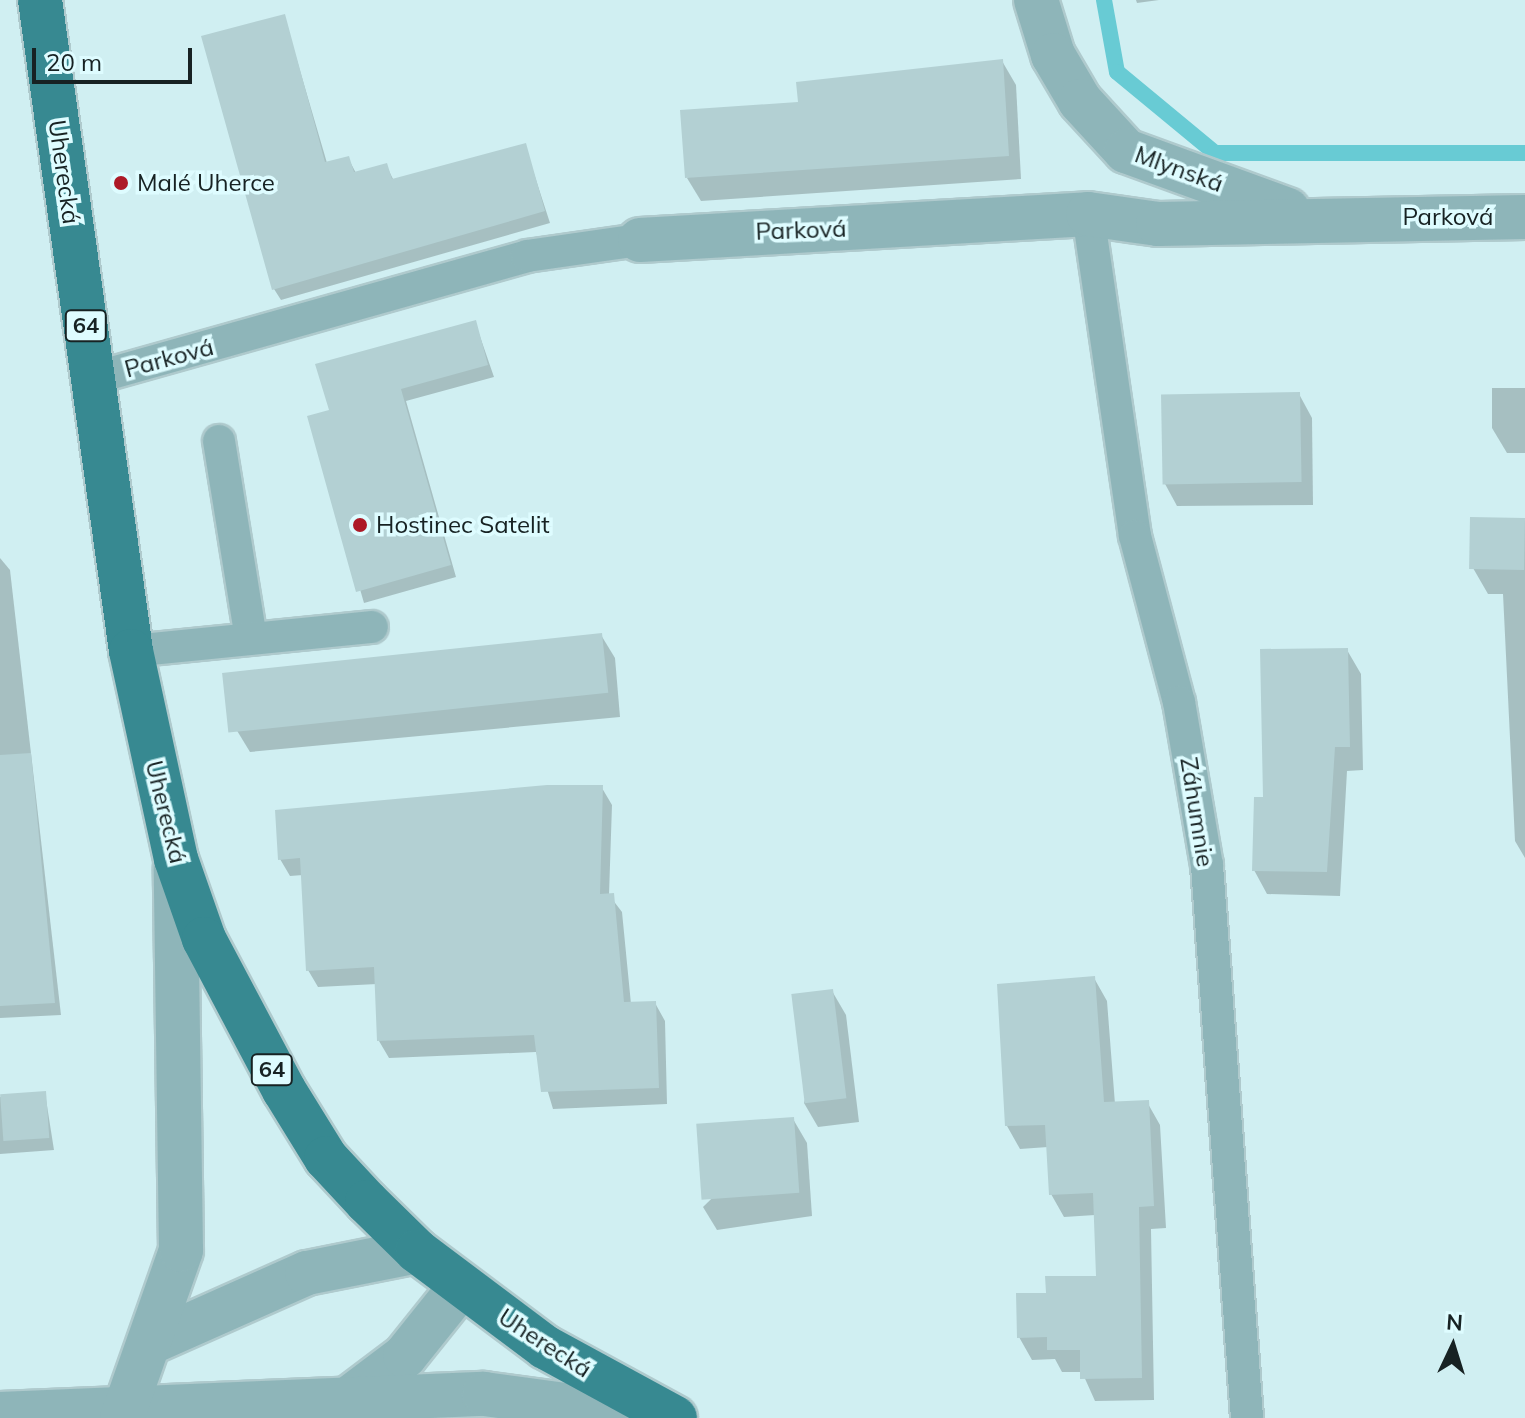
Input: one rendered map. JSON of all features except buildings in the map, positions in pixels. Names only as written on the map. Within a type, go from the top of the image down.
[{"type":"main road","name":"Uherecká","points":[[40,0],[131,651],[176,859],[204,939],[291,1101],[326,1158],[417,1251],[545,1347],[675,1418]]},
{"type":"street","name":"Mlynská","points":[[1036,0],[1053,55],[1080,101],[1126,151],[1309,218]]},
{"type":"street","name":"Parková","points":[[640,240],[1088,214],[1158,224],[1309,218],[1525,217]]},
{"type":"street","points":[[122,1413],[154,1341],[181,1250],[185,1179],[176,859]]},
{"type":"street","points":[[154,1341],[307,1273],[417,1251]]},
{"type":"street","points":[[352,1396],[405,1356],[461,1286]]},
{"type":"street","points":[[0,1414],[208,1410],[352,1396],[484,1394],[661,1418]]},
{"type":"lane","name":"Záhumnie","points":[[1088,214],[1135,536],[1179,702],[1207,865],[1247,1418]]},
{"type":"lane","name":"Parková","points":[[94,378],[527,256],[640,240]]},
{"type":"lane","points":[[219,441],[251,638]]},
{"type":"lane","points":[[131,651],[372,627]]},
{"type":"waterway","points":[[1104,0],[1117,72],[1215,153],[1525,153]]},
{"type":"place","name":"Malé Uherce","points":[[121,183]]},
{"type":"place","name":"Hostinec Satelit","points":[[360,525]]}]
